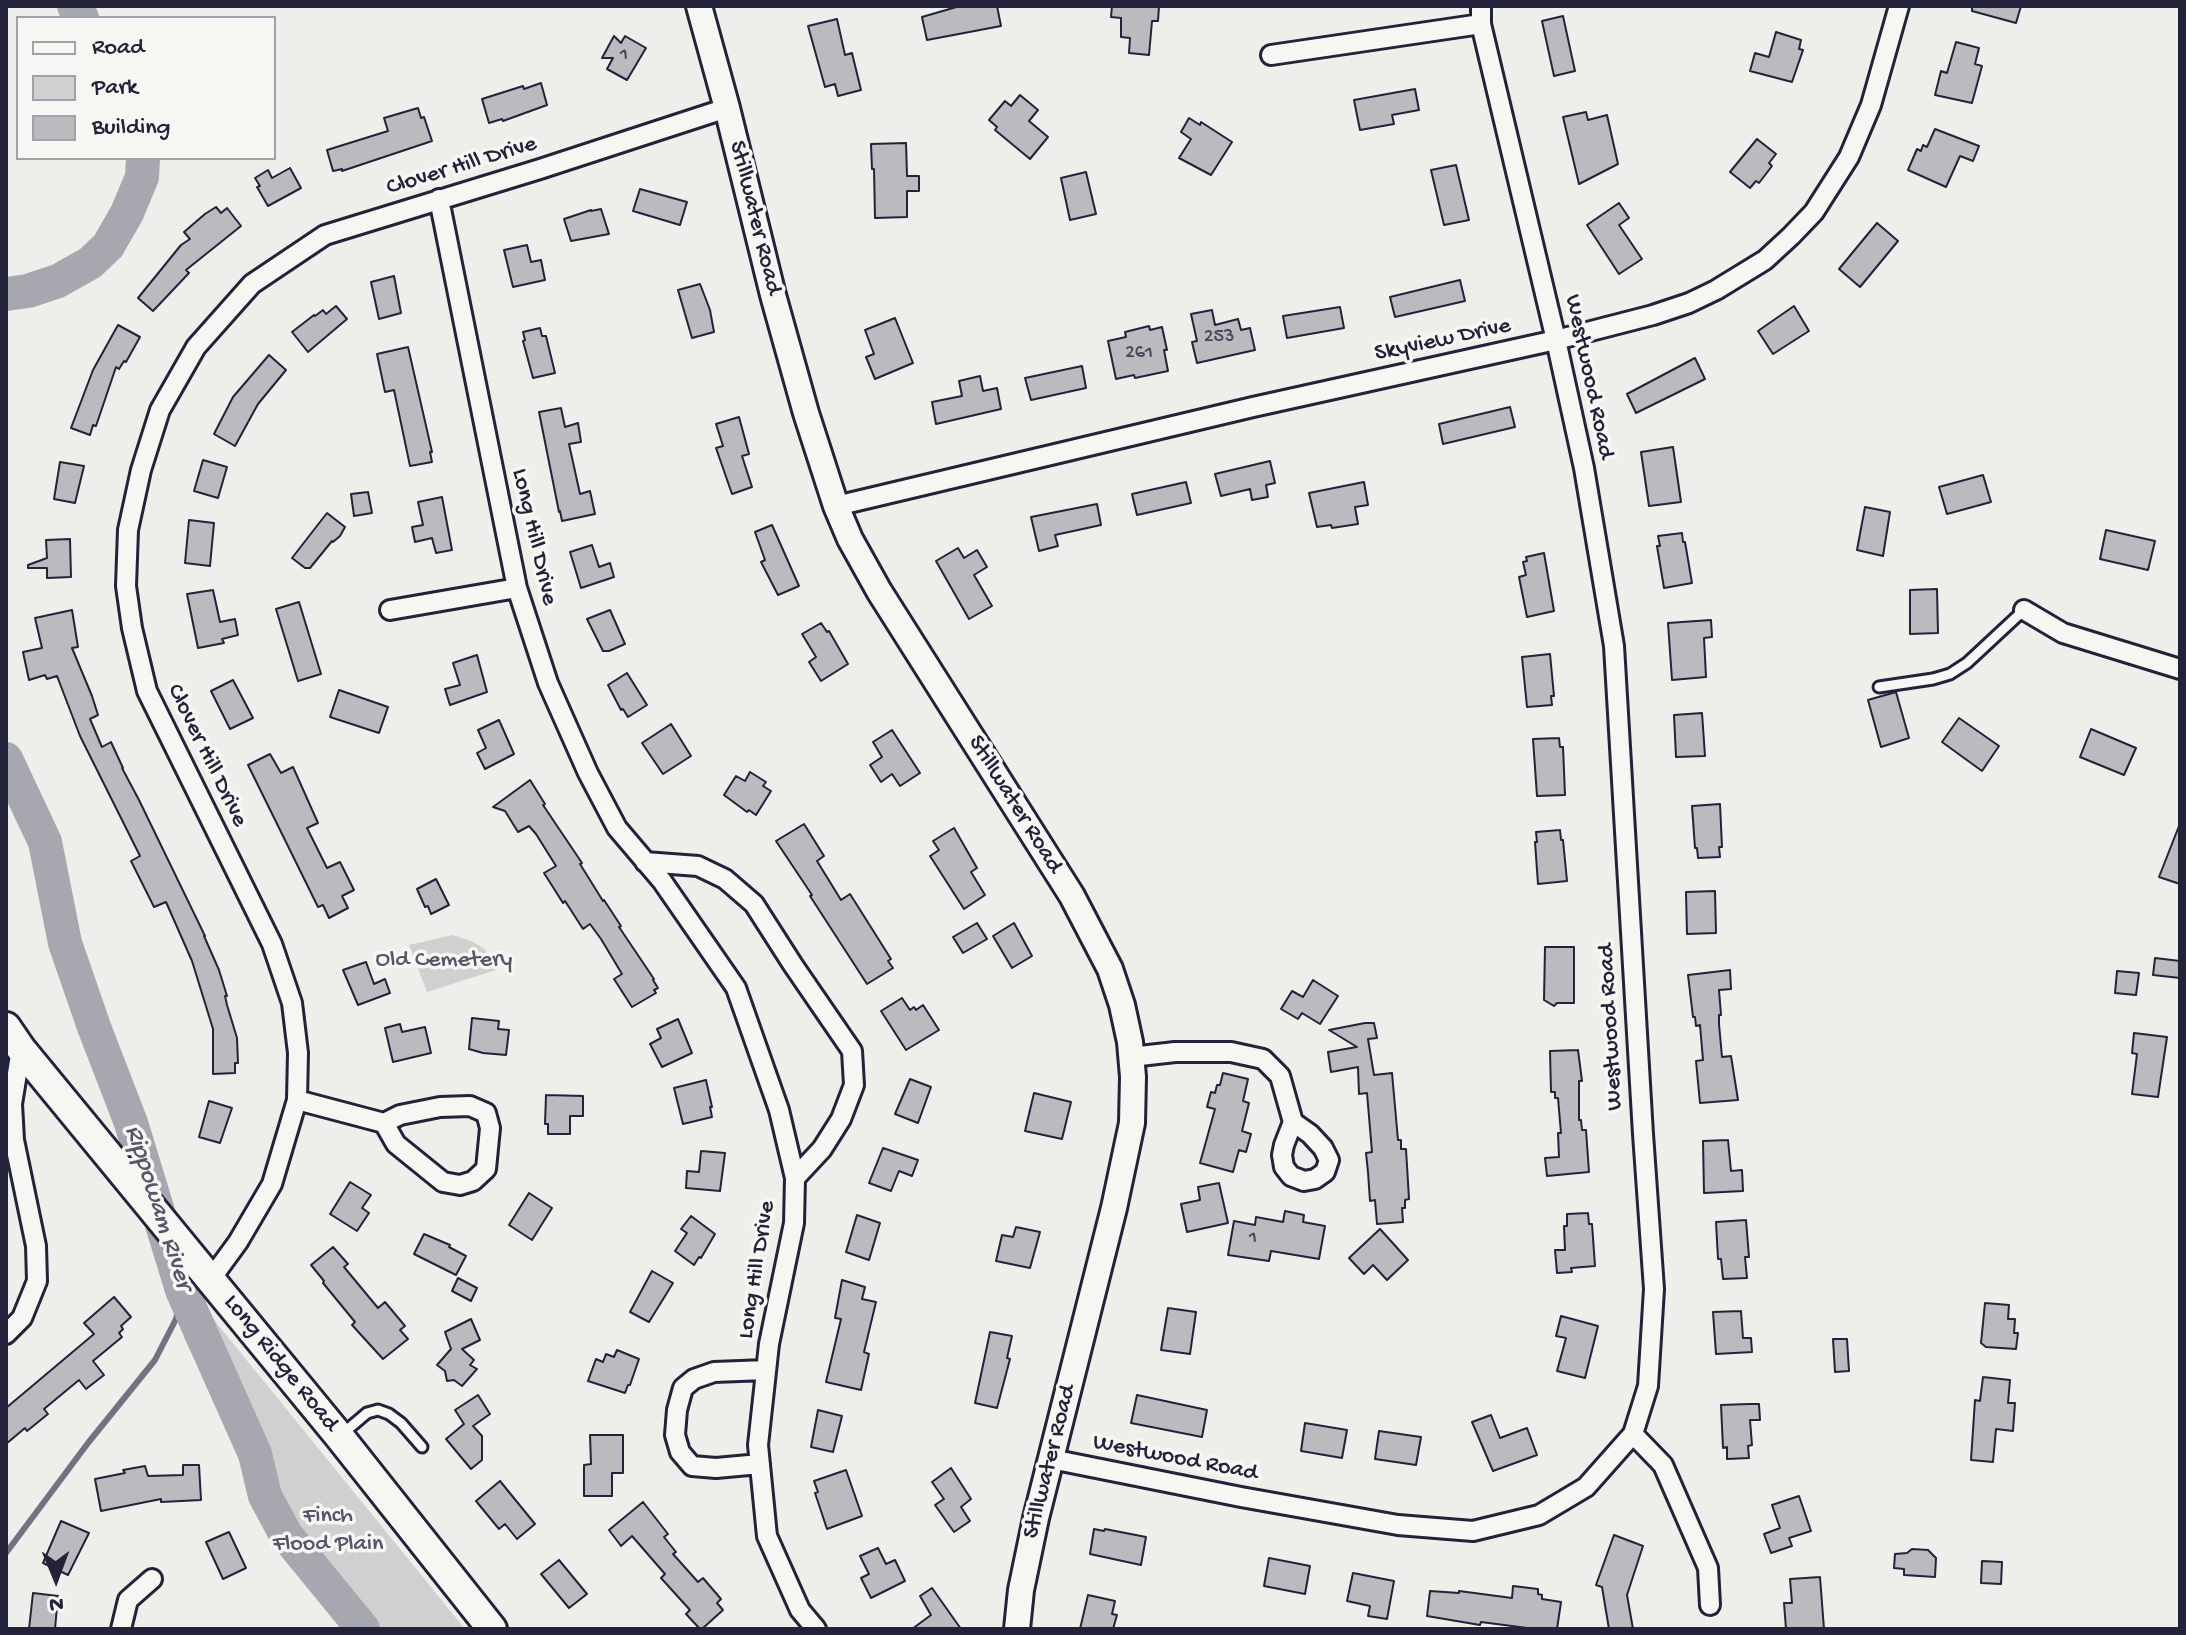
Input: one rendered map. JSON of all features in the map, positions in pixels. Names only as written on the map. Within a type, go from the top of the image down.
[{"type":"main road","name":"Stillwater Road","points":[[699,6],[782,328],[836,506],[850,539],[879,591],[1072,896],[1110,969],[1122,1005],[1131,1057],[1132,1123],[1114,1208],[1036,1518],[1021,1590],[1017,1629]]},
{"type":"main road","name":"Long Ridge Road","points":[[14,1038],[339,1436],[492,1629]]},
{"type":"street","name":"Skyview Drive","points":[[836,506],[1253,407],[1556,340],[1689,303],[1765,260],[1814,212],[1849,157],[1871,105],[1899,6]]},
{"type":"street","name":"Westwood Road","points":[[1051,1459],[1398,1525],[1473,1531],[1539,1515],[1586,1487],[1633,1434],[1648,1386],[1654,1289],[1614,646],[1584,468],[1481,15]]},
{"type":"street","points":[[1271,55],[1481,15]]},
{"type":"street","name":"Clover Hill Drive","points":[[211,1279],[238,1242],[272,1184],[297,1100],[298,1053],[292,1003],[272,944],[147,691],[132,628],[126,586],[128,530],[141,470],[160,410],[196,347],[252,284],[325,235],[727,108]]},
{"type":"street","name":"Long Hill Drive","points":[[439,199],[517,588],[548,683],[588,773],[617,828],[662,881],[736,988],[779,1110],[795,1178],[794,1223],[769,1344],[758,1445],[767,1536],[800,1610],[816,1629]]},
{"type":"street","points":[[390,610],[517,588]]},
{"type":"street","points":[[2024,610],[2063,633],[2180,669]]},
{"type":"street","name":"Long Hill Drive","points":[[645,862],[698,866],[725,879],[754,904],[852,1051],[854,1085],[841,1119],[822,1149],[795,1178]]},
{"type":"street","points":[[6,1334],[22,1318],[37,1281],[36,1246],[14,1140],[14,1038]]},
{"type":"street","points":[[1131,1057],[1175,1052],[1231,1052],[1263,1059],[1280,1076],[1293,1122]]},
{"type":"street","points":[[297,1100],[384,1123],[400,1115],[440,1107],[470,1106],[486,1113],[490,1128],[486,1169],[473,1181],[460,1185],[443,1182],[396,1144],[384,1123]]},
{"type":"street","name":"Long Hill Drive","points":[[760,1464],[716,1468],[692,1466],[680,1452],[675,1435],[683,1388],[694,1379],[714,1372],[766,1370]]},
{"type":"street","points":[[1633,1434],[1663,1465],[1708,1568],[1710,1605]]},
{"type":"street","points":[[121,1629],[128,1600],[152,1579]]},
{"type":"lane","points":[[1879,687],[1950,674],[1967,663],[2024,610]]},
{"type":"lane","points":[[339,1436],[367,1413],[378,1410],[401,1423],[422,1447]]},
{"type":"green space","name":"Old Cemetery","points":[[452,935],[485,949],[496,970],[427,992],[409,945]]},
{"type":"green space","name":"Finch Flood Plain","points":[[193,1294],[465,1629],[353,1629],[291,1556],[184,1338]]},
{"type":"building","points":[[960,6],[997,6],[1001,26],[927,40],[922,17]]},
{"type":"building","points":[[1112,6],[1159,6],[1158,21],[1152,21],[1149,55],[1129,53],[1130,38],[1121,37],[1121,18],[1111,17]]},
{"type":"building","points":[[1972,6],[2021,6],[2016,23],[1972,11]]},
{"type":"building","points":[[1563,16],[1575,71],[1554,76],[1542,21]]},
{"type":"building","points":[[837,19],[845,55],[852,53],[861,90],[838,96],[835,84],[825,87],[808,26]]},
{"type":"building","points":[[1776,32],[1801,40],[1799,49],[1803,50],[1792,82],[1750,71],[1755,53],[1769,57]]},
{"type":"building","points":[[614,36],[621,43],[625,36],[646,48],[627,80],[607,69],[613,58],[602,58]]},
{"type":"building","points":[[1956,42],[1979,48],[1975,64],[1982,66],[1972,103],[1935,95],[1941,71],[1947,73]]},
{"type":"building","points":[[541,83],[547,105],[489,123],[482,99]]},
{"type":"building","points":[[1415,89],[1419,110],[1392,115],[1394,124],[1360,130],[1354,100]]},
{"type":"building","points":[[1020,95],[1038,110],[1029,121],[1048,137],[1030,159],[995,130],[997,127],[989,120],[1005,101],[1011,106]]},
{"type":"building","points":[[418,108],[432,141],[342,171],[333,171],[327,150],[388,131],[384,118]]},
{"type":"building","points":[[1586,112],[1588,120],[1607,115],[1618,164],[1579,184],[1563,117]]},
{"type":"building","points":[[1189,118],[1232,142],[1211,175],[1179,158],[1191,139],[1181,132]]},
{"type":"building","points":[[1935,129],[1979,146],[1973,161],[1960,156],[1946,187],[1908,170],[1917,149],[1921,151],[1923,145],[1927,147]]},
{"type":"building","points":[[1757,139],[1776,154],[1769,163],[1772,166],[1759,183],[1756,181],[1750,188],[1730,172]]},
{"type":"building","points":[[906,143],[907,176],[919,176],[919,191],[907,191],[907,217],[875,218],[871,144]]},
{"type":"building","points":[[1456,165],[1469,220],[1444,225],[1431,170]]},
{"type":"building","points":[[290,168],[301,188],[268,206],[255,178],[268,170],[272,178]]},
{"type":"building","points":[[1086,172],[1096,214],[1070,220],[1061,178]]},
{"type":"building","points":[[640,189],[687,202],[680,225],[633,211]]},
{"type":"building","points":[[1619,203],[1629,218],[1619,225],[1642,259],[1619,274],[1587,225]]},
{"type":"building","points":[[216,207],[221,213],[227,208],[241,226],[186,270],[189,273],[153,311],[138,298],[181,245],[190,239],[184,232]]},
{"type":"building","points":[[601,209],[609,234],[571,241],[564,219]]},
{"type":"building","points":[[1877,223],[1898,241],[1860,287],[1839,269]]},
{"type":"building","points":[[527,245],[531,262],[541,260],[545,280],[513,287],[504,250]]},
{"type":"building","points":[[394,276],[401,313],[379,319],[371,282]]},
{"type":"building","points":[[1460,280],[1465,301],[1395,317],[1390,297]]},
{"type":"building","points":[[700,284],[714,332],[692,338],[678,290]]},
{"type":"building","points":[[336,306],[347,319],[308,352],[292,332],[314,315],[323,310],[326,314]]},
{"type":"building","points":[[1794,306],[1809,331],[1773,354],[1758,331]]},
{"type":"building","points":[[1340,307],[1344,328],[1287,338],[1283,316]]},
{"type":"building","points":[[1212,310],[1215,325],[1238,319],[1241,330],[1250,328],[1255,350],[1197,363],[1192,342],[1197,341],[1191,314]]},
{"type":"building","points":[[895,318],[913,363],[875,379],[866,357],[874,354],[865,330]]},
{"type":"building","points":[[118,325],[140,337],[126,362],[119,369],[116,367],[90,435],[71,428],[93,370]]},
{"type":"building","points":[[1149,326],[1150,330],[1162,327],[1168,371],[1116,379],[1108,341],[1126,337],[1125,332]]},
{"type":"building","points":[[540,328],[542,336],[546,336],[555,373],[533,378],[523,332]]},
{"type":"building","points":[[408,347],[432,452],[432,462],[410,466],[394,390],[385,392],[377,354]]},
{"type":"building","points":[[269,355],[286,370],[258,404],[235,446],[214,434],[233,397]]},
{"type":"building","points":[[1695,358],[1705,379],[1636,413],[1627,394]]},
{"type":"building","points":[[1082,366],[1086,388],[1031,400],[1025,378]]},
{"type":"building","points":[[980,376],[983,391],[997,388],[1001,409],[936,424],[932,402],[962,396],[959,381]]},
{"type":"building","points":[[1510,407],[1515,427],[1443,444],[1439,424]]},
{"type":"building","points":[[561,408],[565,427],[578,423],[581,442],[569,444],[580,494],[590,491],[595,514],[562,521],[539,412]]},
{"type":"building","points":[[739,417],[749,454],[742,456],[752,487],[732,494],[716,448],[723,446],[716,424]]},
{"type":"building","points":[[1673,447],[1681,502],[1649,506],[1641,452]]},
{"type":"building","points":[[203,460],[227,467],[218,498],[194,491]]},
{"type":"building","points":[[1270,461],[1275,483],[1266,485],[1268,497],[1252,500],[1250,489],[1221,496],[1215,474]]},
{"type":"building","points":[[60,462],[84,466],[75,503],[54,499]]},
{"type":"building","points":[[1983,475],[1991,502],[1947,514],[1939,487]]},
{"type":"building","points":[[1186,482],[1191,503],[1137,515],[1132,494]]},
{"type":"building","points":[[1364,482],[1368,505],[1355,507],[1358,524],[1317,527],[1309,493]]},
{"type":"building","points":[[368,492],[372,513],[354,516],[351,494]]},
{"type":"building","points":[[442,497],[452,550],[436,553],[432,538],[415,542],[412,527],[423,525],[418,502]]},
{"type":"building","points":[[1097,504],[1101,525],[1055,535],[1058,546],[1039,551],[1031,517]]},
{"type":"building","points":[[1865,507],[1890,512],[1883,556],[1857,550]]},
{"type":"building","points":[[327,513],[345,527],[310,568],[305,568],[292,558]]},
{"type":"building","points":[[189,520],[214,523],[210,566],[185,563]]},
{"type":"building","points":[[772,525],[799,586],[778,595],[761,562],[765,560],[755,532]]},
{"type":"building","points":[[2106,530],[2155,541],[2148,570],[2100,559]]},
{"type":"building","points":[[1682,533],[1692,583],[1664,588],[1658,536]]},
{"type":"building","points":[[70,539],[71,577],[47,578],[47,568],[28,568],[28,565],[47,558],[46,540]]},
{"type":"building","points":[[592,545],[599,567],[610,563],[614,577],[581,588],[570,552]]},
{"type":"building","points":[[958,548],[964,558],[977,550],[987,567],[974,575],[992,606],[969,619],[936,561]]},
{"type":"building","points":[[1544,553],[1554,611],[1527,617],[1519,577],[1526,575],[1523,562],[1527,561],[1526,557]]},
{"type":"building","points":[[1937,589],[1938,633],[1910,634],[1910,590]]},
{"type":"building","points":[[213,590],[220,622],[235,619],[238,635],[222,639],[224,643],[198,648],[187,594]]},
{"type":"building","points":[[299,602],[321,674],[298,681],[276,609]]},
{"type":"building","points":[[72,610],[78,647],[72,648],[98,715],[90,719],[102,747],[111,742],[219,970],[237,1038],[238,1063],[235,1063],[235,1073],[213,1074],[213,1029],[192,961],[166,902],[154,907],[131,861],[140,856],[80,736],[57,676],[47,679],[45,675],[29,680],[23,652],[42,648],[35,618]]},
{"type":"building","points":[[610,610],[625,644],[603,651],[587,619]]},
{"type":"building","points":[[1711,620],[1712,637],[1704,638],[1706,677],[1672,680],[1668,623]]},
{"type":"building","points":[[821,623],[848,664],[821,681],[809,662],[816,657],[802,634]]},
{"type":"building","points":[[1550,654],[1552,705],[1527,707],[1522,657]]},
{"type":"building","points":[[477,655],[487,692],[450,705],[445,689],[460,685],[453,663]]},
{"type":"building","points":[[627,673],[647,705],[628,717],[608,685]]},
{"type":"building","points":[[233,680],[253,718],[230,729],[211,691]]},
{"type":"building","points":[[339,690],[388,707],[379,733],[330,717]]},
{"type":"building","points":[[1896,692],[1909,738],[1881,747],[1868,700]]},
{"type":"building","points":[[1702,713],[1705,756],[1676,757],[1674,715]]},
{"type":"building","points":[[1959,718],[1999,746],[1982,771],[1942,742]]},
{"type":"building","points":[[499,720],[514,754],[485,769],[477,753],[486,748],[478,730]]},
{"type":"building","points":[[671,724],[691,756],[663,774],[642,743]]},
{"type":"building","points":[[2091,729],[2136,748],[2124,775],[2080,757]]},
{"type":"building","points":[[892,730],[920,773],[900,786],[892,774],[881,782],[870,765],[882,757],[873,742]]},
{"type":"building","points":[[1559,738],[1560,747],[1563,747],[1565,795],[1537,796],[1533,739]]},
{"type":"building","points":[[270,754],[281,773],[293,767],[318,823],[307,828],[327,868],[340,862],[354,890],[342,896],[348,908],[329,918],[323,905],[318,907],[248,765]]},
{"type":"building","points":[[750,772],[766,782],[763,786],[771,791],[756,815],[724,795],[736,776],[745,781]]},
{"type":"building","points":[[530,780],[654,979],[658,988],[654,990],[656,993],[632,1007],[614,979],[622,974],[601,939],[590,924],[583,929],[544,873],[556,866],[536,834],[529,826],[518,832],[505,811],[493,807]]},
{"type":"building","points":[[1720,804],[1720,857],[1698,858],[1692,806]]},
{"type":"building","points":[[804,824],[824,856],[817,861],[841,900],[850,894],[891,959],[888,961],[893,968],[867,984],[776,841]]},
{"type":"building","points":[[2180,827],[2180,884],[2159,877]]},
{"type":"building","points":[[954,828],[977,868],[971,872],[985,895],[964,909],[930,856],[939,850],[933,841]]},
{"type":"building","points":[[1560,830],[1567,881],[1538,884],[1536,832]]},
{"type":"building","points":[[436,879],[449,905],[431,914],[417,889]]},
{"type":"building","points":[[1715,891],[1716,933],[1687,934],[1686,892]]},
{"type":"building","points":[[977,923],[987,939],[963,953],[953,937]]},
{"type":"building","points":[[1014,923],[1032,956],[1012,968],[993,936]]},
{"type":"building","points":[[1545,947],[1574,947],[1574,1003],[1557,1003],[1554,1006],[1544,1000]]},
{"type":"building","points":[[2155,958],[2180,961],[2180,978],[2153,975]]},
{"type":"building","points":[[366,962],[374,984],[385,979],[390,993],[358,1005],[343,970]]},
{"type":"building","points":[[1730,970],[1731,989],[1719,990],[1719,1024],[1722,1057],[1731,1056],[1738,1100],[1700,1103],[1696,1061],[1703,1060],[1700,1025],[1696,1026],[1693,1017],[1688,975]]},
{"type":"building","points":[[2117,971],[2139,973],[2136,995],[2115,993]]},
{"type":"building","points":[[1313,980],[1338,996],[1320,1024],[1302,1013],[1298,1019],[1281,1009],[1292,991],[1303,997]]},
{"type":"building","points":[[902,998],[910,1010],[923,1005],[939,1030],[906,1050],[881,1011]]},
{"type":"building","points":[[472,1018],[499,1021],[498,1029],[509,1030],[506,1055],[469,1049]]},
{"type":"building","points":[[678,1019],[692,1053],[662,1067],[650,1044],[661,1038],[657,1029]]},
{"type":"building","points":[[1374,1023],[1377,1038],[1368,1039],[1374,1075],[1392,1073],[1398,1140],[1401,1140],[1401,1149],[1406,1149],[1409,1199],[1405,1200],[1405,1208],[1402,1208],[1403,1222],[1377,1224],[1375,1200],[1370,1201],[1366,1153],[1372,1152],[1367,1093],[1359,1094],[1358,1067],[1331,1072],[1328,1052],[1357,1047],[1329,1030]]},
{"type":"building","points":[[400,1024],[402,1032],[425,1027],[431,1053],[393,1062],[385,1028]]},
{"type":"building","points":[[2134,1033],[2167,1037],[2158,1097],[2132,1094],[2137,1054],[2132,1053]]},
{"type":"building","points":[[1578,1050],[1582,1081],[1579,1081],[1579,1120],[1582,1130],[1586,1130],[1589,1172],[1547,1176],[1545,1158],[1559,1157],[1558,1133],[1561,1133],[1558,1098],[1555,1098],[1555,1092],[1551,1092],[1550,1051]]},
{"type":"building","points":[[1223,1073],[1248,1079],[1243,1101],[1249,1103],[1242,1131],[1251,1134],[1246,1152],[1239,1150],[1233,1172],[1200,1163],[1215,1109],[1207,1107],[1211,1092],[1215,1093]]},
{"type":"building","points":[[910,1079],[931,1087],[918,1123],[895,1114]]},
{"type":"building","points":[[706,1080],[712,1117],[683,1124],[674,1088]]},
{"type":"building","points":[[1034,1093],[1071,1102],[1062,1139],[1025,1131]]},
{"type":"building","points":[[546,1095],[583,1096],[583,1116],[570,1116],[570,1134],[548,1134],[548,1124],[545,1124]]},
{"type":"building","points":[[209,1101],[232,1108],[220,1143],[199,1137]]},
{"type":"building","points":[[1728,1140],[1731,1171],[1742,1170],[1743,1191],[1704,1193],[1703,1141]]},
{"type":"building","points":[[883,1148],[918,1160],[912,1176],[899,1171],[891,1191],[869,1183]]},
{"type":"building","points":[[701,1151],[725,1153],[720,1191],[686,1188],[687,1171],[699,1172]]},
{"type":"building","points":[[350,1182],[371,1195],[362,1208],[369,1213],[357,1231],[330,1214]]},
{"type":"building","points":[[1219,1183],[1228,1223],[1187,1232],[1181,1204],[1200,1200],[1198,1187]]},
{"type":"building","points":[[529,1193],[552,1208],[532,1240],[509,1225]]},
{"type":"building","points":[[1285,1211],[1304,1215],[1303,1222],[1325,1226],[1319,1259],[1271,1251],[1269,1261],[1228,1255],[1234,1221],[1255,1225],[1256,1217],[1283,1222]]},
{"type":"building","points":[[1588,1213],[1589,1224],[1592,1224],[1595,1266],[1557,1273],[1555,1250],[1565,1250],[1567,1214]]},
{"type":"building","points":[[857,1215],[880,1223],[869,1260],[846,1252]]},
{"type":"building","points":[[691,1216],[715,1234],[694,1265],[675,1251],[687,1233],[681,1229]]},
{"type":"building","points":[[1746,1220],[1747,1278],[1723,1279],[1721,1259],[1718,1259],[1716,1222]]},
{"type":"building","points":[[1016,1227],[1040,1232],[1030,1268],[996,1261],[1002,1235],[1013,1237]]},
{"type":"building","points":[[1380,1229],[1408,1260],[1387,1280],[1373,1265],[1364,1274],[1349,1258]]},
{"type":"building","points":[[424,1234],[466,1256],[456,1275],[414,1254]]},
{"type":"building","points":[[333,1247],[348,1264],[344,1267],[378,1308],[385,1302],[405,1326],[400,1330],[408,1339],[383,1359],[352,1325],[355,1322],[311,1265]]},
{"type":"building","points":[[652,1271],[673,1283],[649,1322],[630,1312]]},
{"type":"building","points":[[458,1278],[477,1288],[471,1301],[452,1291]]},
{"type":"building","points":[[842,1280],[865,1287],[862,1299],[876,1302],[864,1352],[869,1354],[861,1390],[826,1382],[841,1319],[835,1318]]},
{"type":"building","points":[[114,1297],[131,1317],[121,1326],[123,1329],[119,1333],[122,1337],[93,1361],[104,1375],[86,1389],[79,1380],[44,1409],[48,1414],[6,1444],[6,1408],[94,1334],[84,1323]]},
{"type":"building","points":[[1985,1303],[2009,1305],[2008,1319],[2015,1319],[2014,1333],[2018,1333],[2016,1349],[1986,1347],[1981,1343]]},
{"type":"building","points":[[1168,1308],[1196,1312],[1190,1354],[1161,1350]]},
{"type":"building","points":[[1741,1311],[1743,1338],[1751,1338],[1752,1352],[1716,1354],[1713,1312]]},
{"type":"building","points":[[1561,1316],[1598,1326],[1585,1378],[1557,1371],[1566,1338],[1556,1336]]},
{"type":"building","points":[[471,1319],[480,1340],[462,1349],[474,1360],[470,1365],[477,1369],[462,1386],[454,1380],[447,1381],[445,1371],[437,1365],[451,1349],[445,1332]]},
{"type":"building","points":[[990,1332],[1012,1336],[1007,1358],[1010,1359],[997,1408],[975,1403]]},
{"type":"building","points":[[1833,1339],[1847,1339],[1849,1371],[1835,1372]]},
{"type":"building","points":[[617,1350],[639,1359],[625,1393],[588,1381],[596,1359],[603,1362],[606,1354],[614,1357]]},
{"type":"building","points":[[1983,1377],[2010,1380],[2008,1403],[2015,1403],[2013,1431],[1996,1429],[1993,1462],[1971,1460],[1975,1400],[1980,1401]]},
{"type":"building","points":[[478,1395],[490,1414],[473,1426],[482,1436],[482,1460],[471,1469],[446,1439],[464,1424],[455,1410]]},
{"type":"building","points":[[1137,1395],[1207,1410],[1202,1437],[1131,1423]]},
{"type":"building","points":[[1759,1404],[1760,1420],[1750,1420],[1752,1445],[1748,1446],[1749,1458],[1727,1459],[1727,1447],[1723,1448],[1721,1405]]},
{"type":"building","points":[[818,1410],[842,1416],[833,1452],[811,1447]]},
{"type":"building","points":[[1491,1415],[1500,1438],[1527,1428],[1537,1455],[1493,1471],[1472,1422]]},
{"type":"building","points":[[1305,1423],[1347,1430],[1342,1458],[1301,1451]]},
{"type":"building","points":[[1379,1431],[1421,1437],[1416,1465],[1375,1459]]},
{"type":"building","points":[[590,1435],[623,1435],[623,1473],[612,1473],[612,1496],[584,1496],[584,1465],[591,1464]]},
{"type":"building","points":[[183,1465],[199,1465],[201,1500],[161,1502],[161,1499],[101,1511],[95,1479],[145,1466],[148,1476],[183,1475]]},
{"type":"building","points":[[951,1468],[971,1499],[961,1507],[970,1521],[954,1532],[935,1505],[944,1499],[932,1482]]},
{"type":"building","points":[[846,1470],[862,1516],[827,1529],[814,1481]]},
{"type":"building","points":[[500,1481],[535,1524],[517,1539],[505,1524],[499,1529],[476,1501]]},
{"type":"building","points":[[1799,1496],[1811,1531],[1789,1538],[1792,1546],[1771,1553],[1764,1534],[1780,1528],[1772,1505]]},
{"type":"building","points":[[643,1502],[668,1534],[664,1537],[676,1552],[673,1554],[698,1582],[703,1578],[721,1599],[717,1603],[723,1610],[702,1629],[686,1614],[690,1610],[661,1578],[665,1574],[632,1536],[621,1546],[609,1530]]},
{"type":"building","points":[[61,1521],[89,1533],[68,1575],[43,1563]]},
{"type":"building","points":[[1094,1529],[1146,1537],[1141,1565],[1090,1554]]},
{"type":"building","points":[[229,1532],[246,1568],[223,1579],[206,1542]]},
{"type":"building","points":[[1614,1535],[1643,1546],[1627,1595],[1633,1629],[1609,1629],[1602,1587],[1596,1585]]},
{"type":"building","points":[[878,1548],[886,1564],[895,1560],[905,1581],[871,1598],[861,1578],[869,1574],[860,1556]]},
{"type":"building","points":[[1912,1549],[1928,1550],[1936,1558],[1935,1577],[1904,1575],[1904,1569],[1894,1568],[1895,1554],[1907,1553]]},
{"type":"building","points":[[1269,1558],[1310,1566],[1305,1594],[1264,1586]]},
{"type":"building","points":[[559,1560],[587,1594],[569,1608],[541,1574]]},
{"type":"building","points":[[1982,1561],[2002,1562],[2001,1584],[1981,1583]]},
{"type":"building","points":[[1353,1573],[1394,1581],[1387,1619],[1368,1616],[1370,1606],[1347,1601]]},
{"type":"building","points":[[1820,1577],[1824,1629],[1786,1629],[1784,1603],[1792,1603],[1790,1579]]},
{"type":"building","points":[[1513,1586],[1538,1589],[1542,1599],[1561,1602],[1557,1629],[1481,1622],[1480,1625],[1427,1616],[1430,1591],[1459,1591],[1512,1598]]},
{"type":"building","points":[[932,1588],[961,1629],[912,1629],[931,1615],[920,1596]]},
{"type":"building","points":[[33,1593],[58,1596],[55,1629],[29,1629]]},
{"type":"building","points":[[1088,1595],[1115,1601],[1112,1614],[1117,1615],[1113,1629],[1080,1629]]},
{"type":"waterway","points":[[74,6],[81,16]]},
{"type":"waterway","points":[[6,294],[28,291],[58,281],[90,263],[108,246],[127,213],[142,177],[143,160]]},
{"type":"waterway","name":"Rippowam River","points":[[6,759],[45,842],[65,943],[131,1123],[182,1290],[255,1454],[265,1496],[286,1535],[363,1629]]},
{"type":"waterway","points":[[6,1553],[155,1360],[176,1319],[182,1290]]}]
